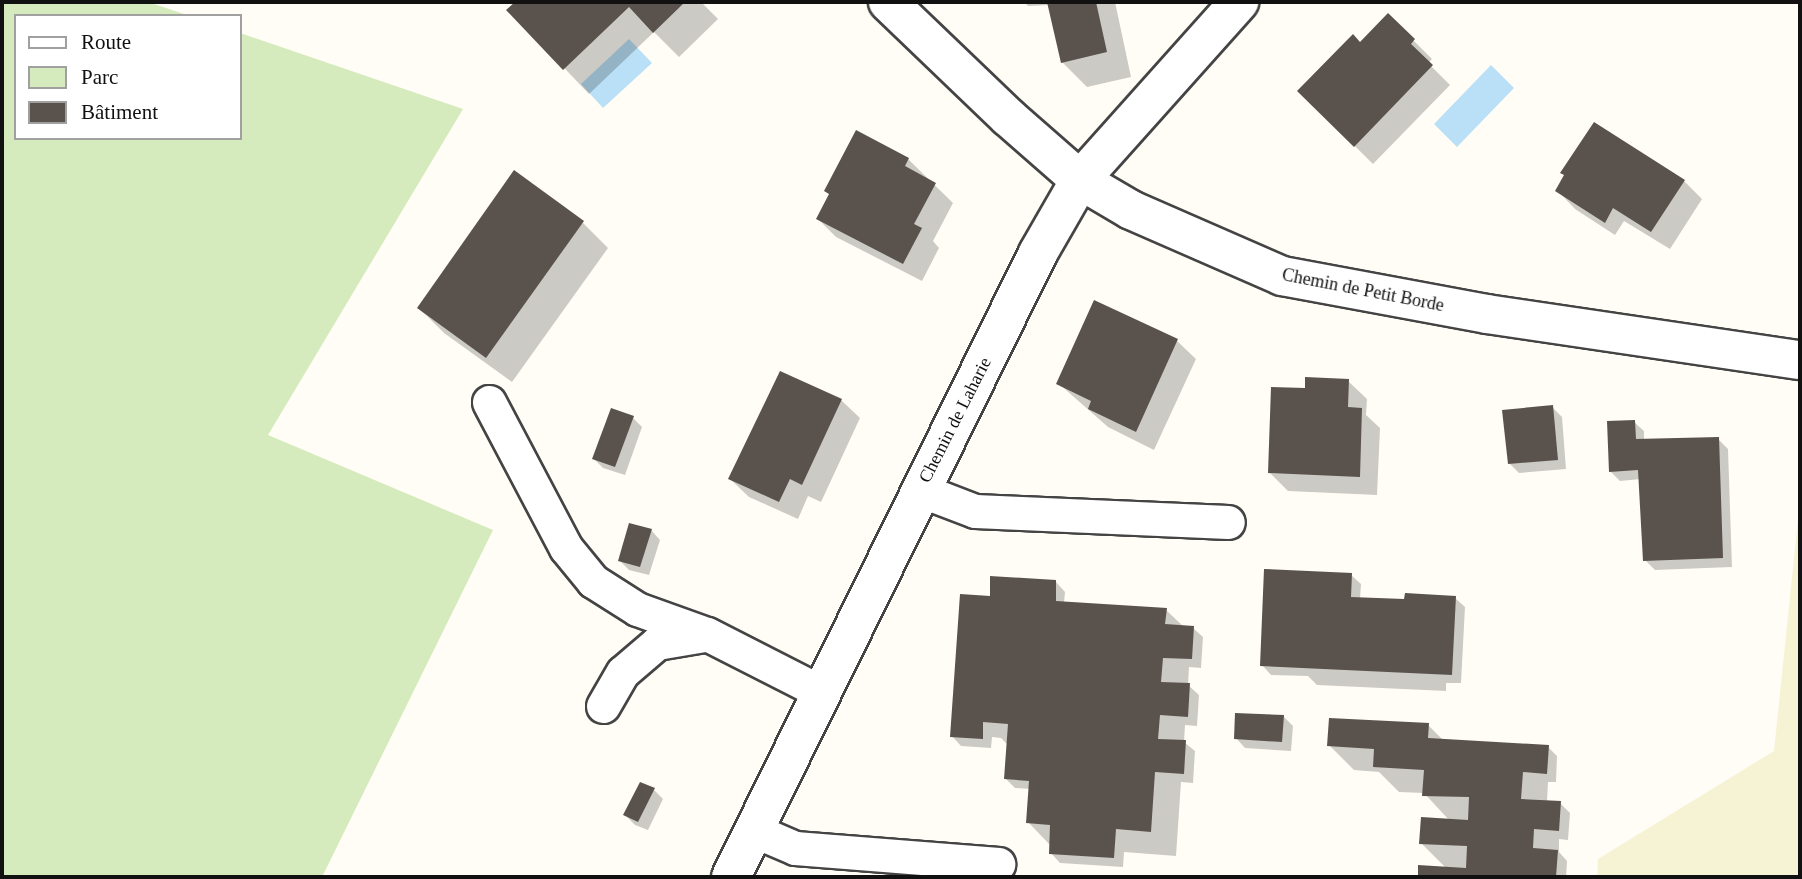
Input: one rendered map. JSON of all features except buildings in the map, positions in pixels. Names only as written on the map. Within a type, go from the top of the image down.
[{"type":"street","name":"Chemin de Petit Borde","points":[[888,2],[1008,117],[1080,180],[1131,210],[1282,276],[1487,314],[1800,360]]},
{"type":"street","name":"Chemin de Laharie","points":[[731,877],[1038,253],[1080,180],[1239,2]]},
{"type":"lane","points":[[489,402],[566,548],[593,581],[637,609],[706,634],[821,692]]},
{"type":"lane","points":[[920,490],[975,511],[1228,522]]},
{"type":"lane","points":[[603,706],[623,672],[657,643],[706,634]]},
{"type":"lane","points":[[753,830],[795,848],[998,864]]},
{"type":"shaded area","points":[[1800,500],[1800,877],[1597,877],[1598,859],[1774,751]]},
{"type":"green space","points":[[2,2],[148,2],[184,14],[14,14],[14,140],[242,140],[242,34],[463,109],[268,435],[493,530],[322,877],[2,877]]},
{"type":"water","points":[[629,39],[652,63],[603,108],[581,84]]},
{"type":"water","points":[[1491,65],[1514,88],[1457,147],[1434,124]]}]
